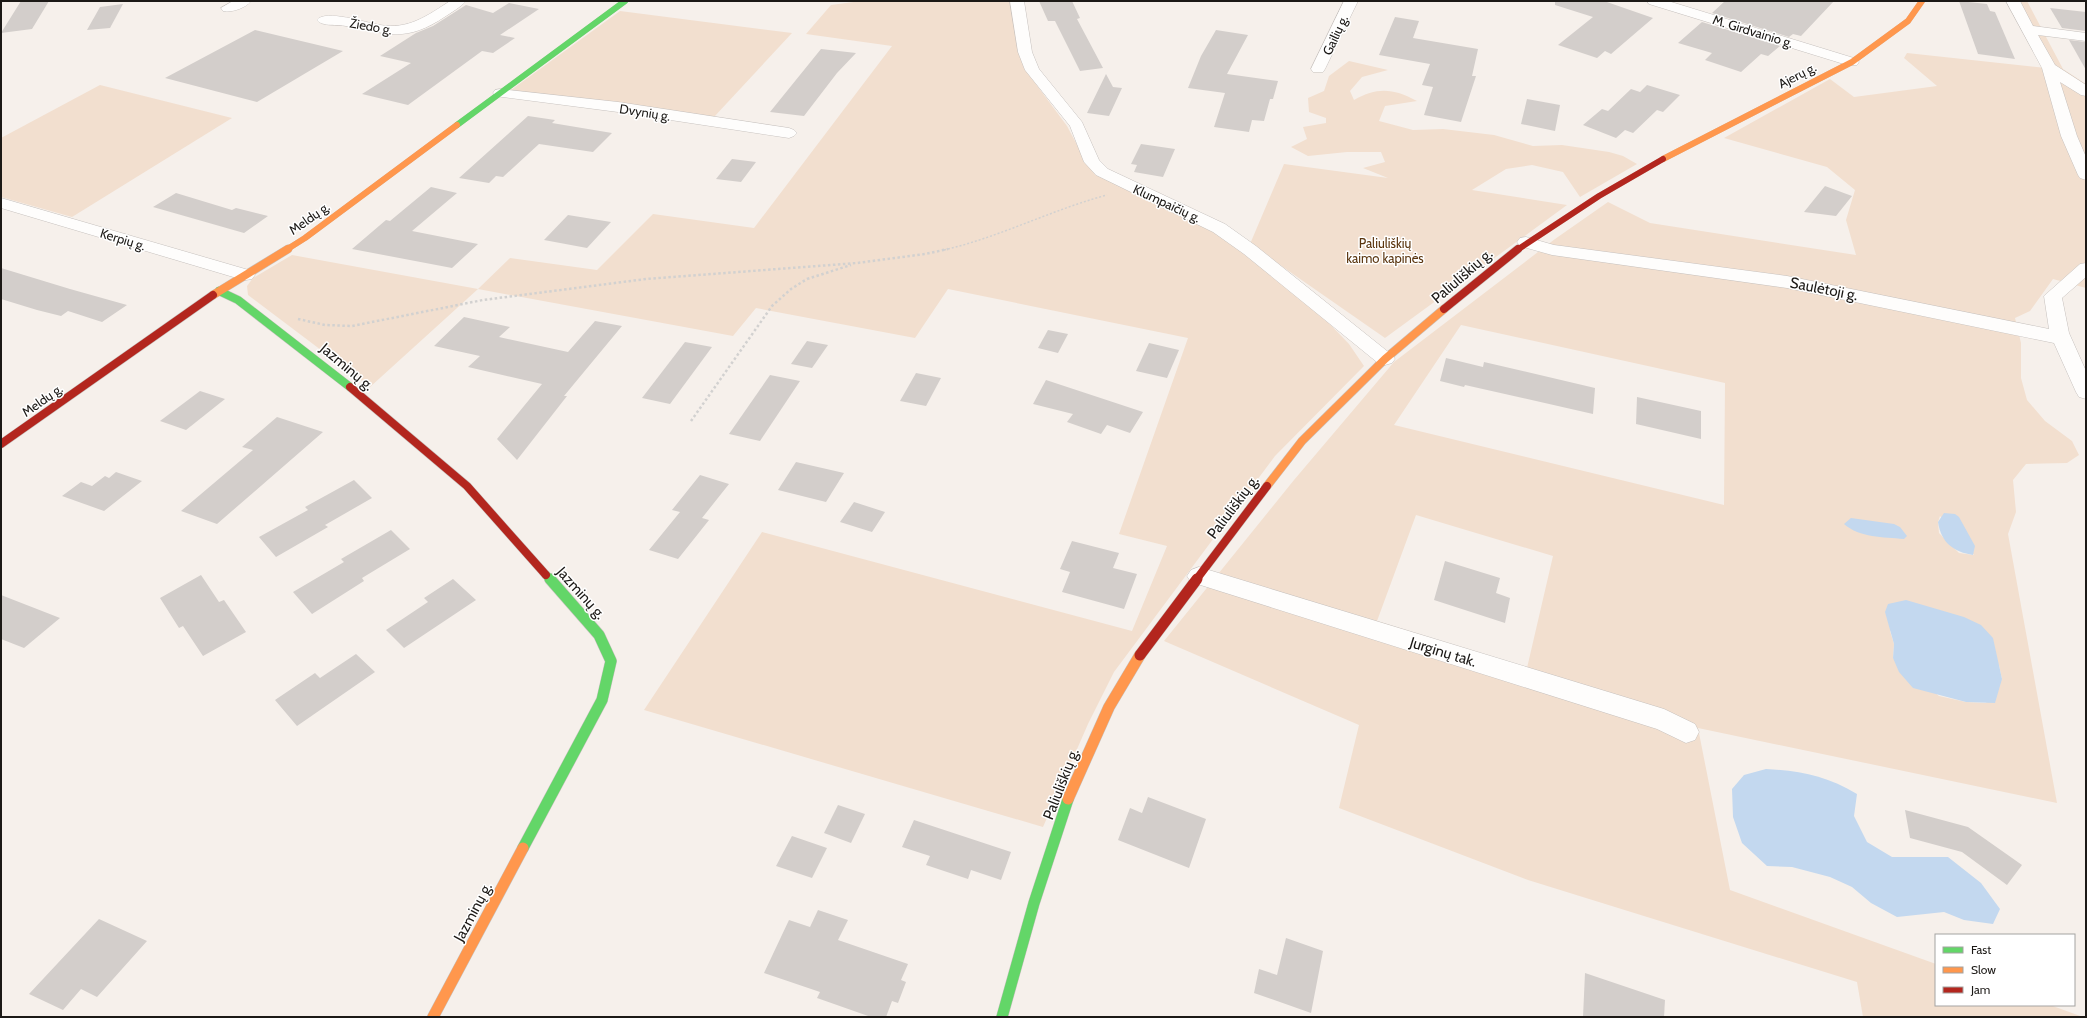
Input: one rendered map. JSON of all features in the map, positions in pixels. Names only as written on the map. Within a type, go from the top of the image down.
[{"type":"street","points":[[228,8],[244,1]]},
{"type":"street","name":"Žiedo g.","points":[[324,20],[335,19],[381,29],[401,30],[418,26],[459,1]]},
{"type":"street","name":"Meldų g.","points":[[1,444],[220,291],[305,238],[625,1]]},
{"type":"street","name":"Klumpaičių g.","points":[[1017,1],[1025,52],[1032,70],[1077,125],[1092,162],[1102,172],[1219,228],[1250,250],[1385,359]]},
{"type":"street","name":"Gailių g.","points":[[1318,69],[1351,1]]},
{"type":"street","name":"M. Girdvainio g.","points":[[1654,1],[1852,62]]},
{"type":"street","name":"Ajerų g.","points":[[1670,155],[1852,62],[1908,21],[1922,1]]},
{"type":"street","points":[[2013,1],[2049,68],[2069,136],[2086,175]]},
{"type":"street","points":[[2029,30],[2086,37]]},
{"type":"street","points":[[2049,68],[2086,92]]},
{"type":"street","points":[[2064,78],[2086,80]]},
{"type":"street","name":"Dvynių g.","points":[[500,94],[618,107],[789,133]]},
{"type":"street","name":"Paliuliškių g.","points":[[1002,1017],[1034,903],[1068,800],[1099,727],[1128,671],[1273,477],[1302,442],[1385,359],[1491,269],[1526,242],[1599,196],[1670,155]]},
{"type":"street","name":"Kerpių g.","points":[[1,203],[246,275]]},
{"type":"street","name":"Saulėtoji g.","points":[[1526,242],[1552,250],[1788,282],[2061,338]]},
{"type":"street","points":[[2086,268],[2053,296],[2053,308],[2061,338],[2086,392]]},
{"type":"street","name":"Jazminų g.","points":[[220,291],[238,300],[316,359],[467,486],[599,635],[611,661],[600,704],[433,1017]]},
{"type":"street","name":"Jurginų tak.","points":[[1199,576],[1664,720],[1686,732]]},
{"type":"path","points":[[294,318],[325,325],[352,326],[483,300],[646,279],[772,268],[857,263],[925,254],[973,243],[1081,202],[1112,194],[1143,192]]},
{"type":"path","points":[[691,421],[772,306],[791,289],[807,279],[857,263]]},
{"type":"green space","points":[[861,1],[1012,1],[1018,48],[1024,68],[1067,126],[1084,158],[1210,229],[1236,246],[1323,317],[1349,344],[1364,366],[1275,456],[1114,672],[1088,724],[1043,827],[644,710],[762,532],[1132,631],[1167,546],[1119,534],[1188,338],[948,289],[915,338],[756,308],[733,336],[478,289],[510,258],[597,270],[653,214],[754,228],[892,46],[806,34],[831,5]]},
{"type":"green space","points":[[2008,1],[2027,1],[2063,69],[2086,84],[2086,288],[2053,279],[2030,311],[2015,318],[2021,343],[2021,378],[2027,400],[2045,421],[2072,441],[2079,455],[2067,463],[2026,464],[2013,480],[2016,512],[2008,534],[2057,803],[1698,728],[1730,890],[1935,964],[1935,1006],[2053,1006],[2083,1017],[1863,1017],[1857,982],[1528,880],[1339,808],[1359,725],[1164,641],[1294,480],[1394,362],[1555,239],[1608,202],[1650,223],[1856,255],[1846,220],[1855,190],[1827,167],[1724,138],[1830,79],[1854,97],[1937,86],[1904,58],[1907,53],[2046,68]],"holes":[[[1461,325],[1725,383],[1724,505],[1394,425]],[[1416,515],[1553,556],[1527,668],[1377,621]],[[1940,516],[1974,555],[1959,553],[1939,533],[1938,522]],[[1890,631],[1999,665],[2002,679],[1986,703],[1966,702],[1939,696],[1893,658],[1894,644]]]},
{"type":"green space","points":[[620,11],[792,33],[714,117],[511,90]]},
{"type":"green space","name":"Paliuliškių kaimo kapinės","points":[[1349,61],[1388,70],[1362,77],[1350,91],[1354,100],[1370,93],[1385,91],[1400,94],[1417,101],[1385,106],[1379,121],[1413,130],[1443,129],[1494,135],[1533,146],[1562,145],[1609,152],[1623,156],[1637,164],[1580,197],[1563,172],[1532,165],[1506,169],[1472,190],[1567,205],[1385,338],[1250,244],[1284,164],[1388,178],[1363,168],[1385,162],[1381,152],[1347,152],[1308,156],[1291,147],[1307,139],[1303,127],[1326,123],[1326,118],[1309,112],[1308,98],[1324,91],[1329,76]]},
{"type":"green space","points":[[100,85],[232,118],[72,217],[1,197],[1,138]]},
{"type":"green space","points":[[292,255],[478,289],[370,387],[248,295],[247,286],[253,278]]},
{"type":"water","points":[[1944,513],[1955,514],[1959,517],[1975,546],[1973,555],[1954,549],[1945,541],[1938,522]]},
{"type":"water","points":[[1851,518],[1894,524],[1900,527],[1907,536],[1904,539],[1880,537],[1857,532],[1844,524]]},
{"type":"water","points":[[1906,600],[1964,617],[1981,625],[1993,638],[2002,679],[1995,703],[1966,702],[1913,688],[1899,672],[1893,658],[1894,644],[1885,612],[1888,604]]},
{"type":"water","points":[[1766,769],[1802,773],[1824,779],[1857,794],[1854,816],[1867,842],[1892,857],[1948,857],[1981,883],[2000,909],[1993,924],[1964,920],[1944,912],[1897,917],[1871,903],[1852,887],[1830,877],[1792,867],[1767,866],[1742,843],[1733,817],[1732,789],[1744,775]]},
{"type":"building","points":[[21,1],[49,1],[32,29],[1,33]]},
{"type":"building","points":[[1039,1],[1072,1],[1080,18],[1077,19],[1103,68],[1080,71],[1055,21],[1048,21]]},
{"type":"building","points":[[1555,1],[1604,1],[1653,18],[1611,54],[1605,51],[1597,58],[1558,45],[1593,17],[1555,5]]},
{"type":"building","points":[[1725,1],[1834,1],[1801,36],[1793,34],[1789,37],[1712,13]]},
{"type":"building","points":[[1959,1],[1987,4],[1990,11],[1995,12],[2015,59],[1978,54]]},
{"type":"building","points":[[509,3],[539,9],[500,35],[515,38],[493,53],[482,51],[408,105],[362,94],[411,63],[380,56],[416,33],[433,26],[466,5],[493,13]]},
{"type":"building","points":[[123,4],[110,28],[87,30],[100,7]]},
{"type":"building","points":[[2050,8],[2086,12],[2086,31],[2062,28]]},
{"type":"building","points":[[1395,17],[1419,21],[1413,38],[1478,49],[1472,76],[1476,76],[1461,122],[1424,115],[1433,87],[1422,85],[1430,64],[1379,55]]},
{"type":"building","points":[[1702,22],[1780,46],[1768,56],[1761,54],[1741,72],[1705,60],[1712,53],[1678,43]]},
{"type":"building","points":[[255,30],[343,51],[257,102],[165,78]]},
{"type":"building","points":[[1216,30],[1248,35],[1227,74],[1278,81],[1273,99],[1270,99],[1264,121],[1252,120],[1249,132],[1214,127],[1225,93],[1188,88],[1201,56]]},
{"type":"building","points":[[2069,40],[2086,42],[2086,70]]},
{"type":"building","points":[[821,49],[856,53],[837,73],[804,116],[770,112]]},
{"type":"building","points":[[1106,74],[1113,87],[1122,88],[1109,116],[1087,113]]},
{"type":"building","points":[[1647,85],[1680,95],[1663,112],[1657,110],[1633,133],[1625,130],[1616,138],[1583,125],[1602,109],[1608,111],[1631,89],[1640,92]]},
{"type":"building","points":[[1527,99],[1560,105],[1555,131],[1521,124]]},
{"type":"building","points":[[528,116],[555,120],[552,123],[612,133],[593,152],[539,144],[503,177],[496,176],[489,183],[459,178]]},
{"type":"building","points":[[1141,144],[1175,149],[1163,177],[1134,172],[1137,165],[1131,164]]},
{"type":"building","points":[[732,159],[756,162],[741,182],[716,179]]},
{"type":"building","points":[[1825,186],[1852,196],[1836,216],[1804,212]]},
{"type":"building","points":[[431,187],[457,193],[412,231],[478,244],[452,268],[352,249],[386,220],[390,221]]},
{"type":"building","points":[[176,193],[232,210],[236,208],[268,216],[244,233],[153,207]]},
{"type":"building","points":[[568,215],[611,222],[587,248],[544,240]]},
{"type":"building","points":[[1,268],[127,305],[102,322],[68,311],[61,316],[37,310],[1,299]]},
{"type":"building","points":[[464,317],[510,327],[499,337],[568,352],[595,321],[622,326],[564,396],[567,396],[517,460],[497,439],[542,384],[468,367],[480,356],[434,346]]},
{"type":"building","points":[[1048,330],[1068,334],[1058,353],[1038,348]]},
{"type":"building","points":[[807,341],[828,345],[812,368],[791,364]]},
{"type":"building","points":[[685,342],[712,347],[670,404],[642,398]]},
{"type":"building","points":[[1149,343],[1179,350],[1167,378],[1136,371]]},
{"type":"building","points":[[1446,358],[1483,367],[1484,362],[1595,388],[1593,414],[1465,385],[1464,387],[1440,381]]},
{"type":"building","points":[[916,373],[941,378],[926,406],[900,401]]},
{"type":"building","points":[[770,375],[800,381],[760,441],[729,434]]},
{"type":"building","points":[[1046,380],[1143,412],[1130,433],[1107,425],[1101,434],[1067,422],[1073,414],[1033,404]]},
{"type":"building","points":[[200,391],[225,399],[186,430],[160,421]]},
{"type":"building","points":[[1637,397],[1701,411],[1701,439],[1636,424]]},
{"type":"building","points":[[277,417],[323,432],[217,524],[181,511],[253,450],[242,447]]},
{"type":"building","points":[[796,462],[844,473],[826,502],[778,490]]},
{"type":"building","points":[[116,472],[142,481],[104,511],[62,496],[81,482],[92,486],[105,476],[109,478]]},
{"type":"building","points":[[700,475],[729,484],[702,518],[709,520],[678,559],[649,550],[680,512],[672,510]]},
{"type":"building","points":[[354,480],[372,498],[325,525],[328,527],[276,557],[259,537],[308,510],[305,507]]},
{"type":"building","points":[[854,502],[885,512],[872,532],[840,522]]},
{"type":"building","points":[[391,530],[410,549],[362,578],[364,581],[312,614],[293,592],[344,562],[341,559]]},
{"type":"building","points":[[1072,541],[1119,553],[1113,568],[1137,574],[1124,609],[1062,592],[1070,572],[1060,569]]},
{"type":"building","points":[[1445,561],[1500,578],[1496,593],[1510,598],[1505,623],[1434,600]]},
{"type":"building","points":[[201,575],[219,602],[224,600],[246,632],[203,656],[183,626],[179,628],[160,598]]},
{"type":"building","points":[[453,579],[476,600],[404,648],[386,630],[428,602],[424,598]]},
{"type":"building","points":[[1,595],[60,618],[24,648],[1,639]]},
{"type":"building","points":[[356,654],[375,672],[297,726],[275,700],[315,673],[320,678]]},
{"type":"building","points":[[1148,797],[1206,819],[1189,868],[1118,840],[1130,808],[1142,813]]},
{"type":"building","points":[[838,805],[865,814],[851,843],[824,833]]},
{"type":"building","points":[[1905,810],[1968,827],[2022,865],[2007,885],[1962,852],[1910,838]]},
{"type":"building","points":[[914,820],[1011,852],[1001,880],[971,870],[968,879],[926,865],[930,856],[902,847]]},
{"type":"building","points":[[792,836],[827,848],[812,878],[776,866]]},
{"type":"building","points":[[818,910],[848,920],[838,940],[908,964],[901,980],[906,982],[898,1003],[892,1001],[886,1017],[871,1017],[817,998],[820,992],[764,973],[789,920],[810,927]]},
{"type":"building","points":[[99,919],[147,941],[97,997],[81,989],[63,1010],[29,994]]},
{"type":"building","points":[[1286,938],[1323,951],[1311,1013],[1254,993],[1259,969],[1277,975]]},
{"type":"building","points":[[1585,973],[1665,1000],[1664,1017],[1583,1017]]},
{"type":"traffic: fast","points":[[457,125],[625,1]]},
{"type":"traffic: fast","points":[[219,291],[238,300],[316,359],[350,387]]},
{"type":"traffic: fast","points":[[523,848],[602,700],[611,661],[599,635],[546,575]]},
{"type":"traffic: fast","points":[[1002,1017],[1034,903],[1068,799]]},
{"type":"traffic: slow","points":[[1663,159],[1852,62],[1908,21],[1922,1]]},
{"type":"traffic: slow","points":[[213,295],[305,238],[457,125]]},
{"type":"traffic: slow","points":[[1267,486],[1302,441],[1385,359],[1444,309]]},
{"type":"traffic: slow","points":[[1068,799],[1109,707],[1118,689],[1140,655]]},
{"type":"traffic: slow","points":[[433,1017],[523,848]]},
{"type":"traffic: jam","points":[[1444,309],[1526,242],[1599,196],[1663,159]]},
{"type":"traffic: jam","points":[[1,444],[213,295]]},
{"type":"traffic: jam","points":[[350,387],[467,486],[546,575]]},
{"type":"traffic: jam","points":[[1140,655],[1267,486]]}]
